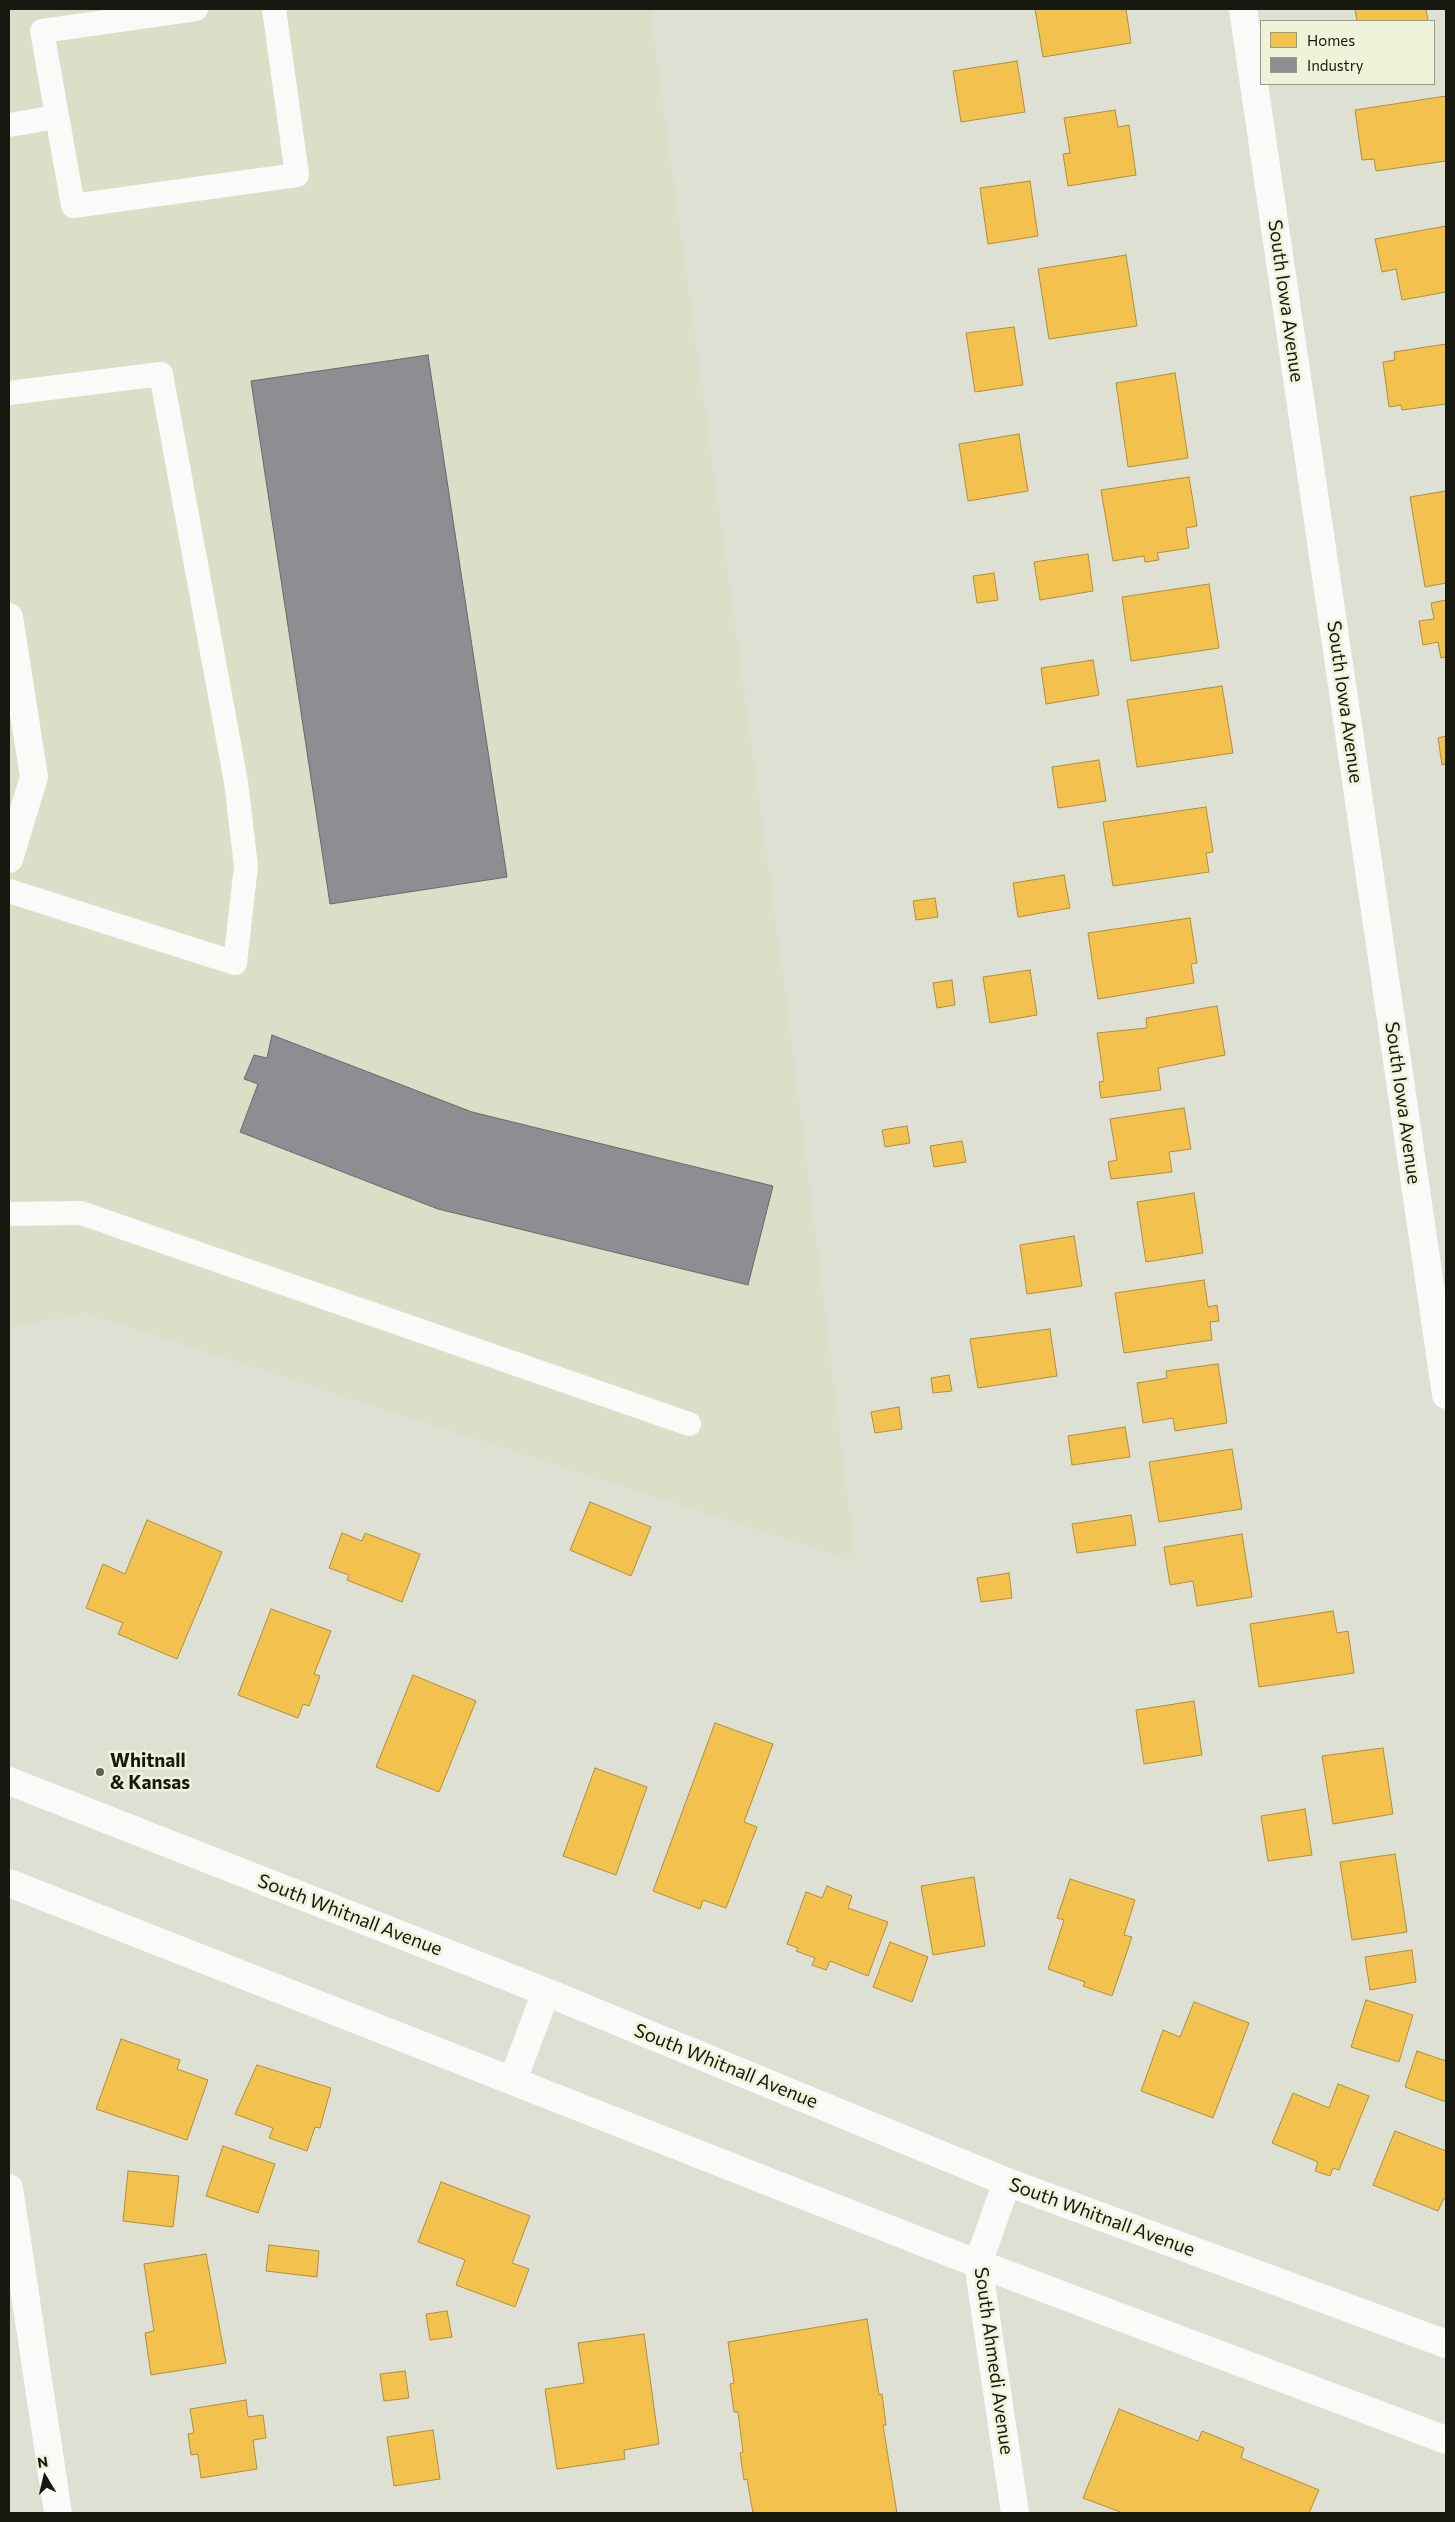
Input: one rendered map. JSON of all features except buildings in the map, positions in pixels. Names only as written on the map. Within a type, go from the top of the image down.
[{"type":"street","name":"South Iowa Avenue","points":[[1243,9],[1446,1395]]},
{"type":"street","points":[[9,619],[15,696],[34,777],[9,859]]},
{"type":"street","name":"South Whitnall Avenue","points":[[9,1781],[546,1992],[1007,2182],[1446,2344]]},
{"type":"street","points":[[9,1883],[978,2264],[1446,2440]]},
{"type":"street","points":[[513,2080],[546,1992]]},
{"type":"street","name":"South Ahmedi Avenue","points":[[1007,2182],[978,2264],[1015,2513]]},
{"type":"street","points":[[9,2188],[58,2513]]},
{"type":"lane","points":[[196,9],[42,31],[72,206],[297,175],[274,9]]},
{"type":"lane","points":[[9,125],[56,117]]},
{"type":"lane","points":[[9,393],[161,374],[237,791],[246,866],[235,963],[9,891]]},
{"type":"lane","points":[[9,1214],[81,1213],[689,1424]]},
{"type":"shaded area","points":[[9,9],[650,9],[785,986],[856,1562],[85,1313],[9,1328]]},
{"type":"place","name":"Whitnall & Kansas","points":[[100,1772]]}]
